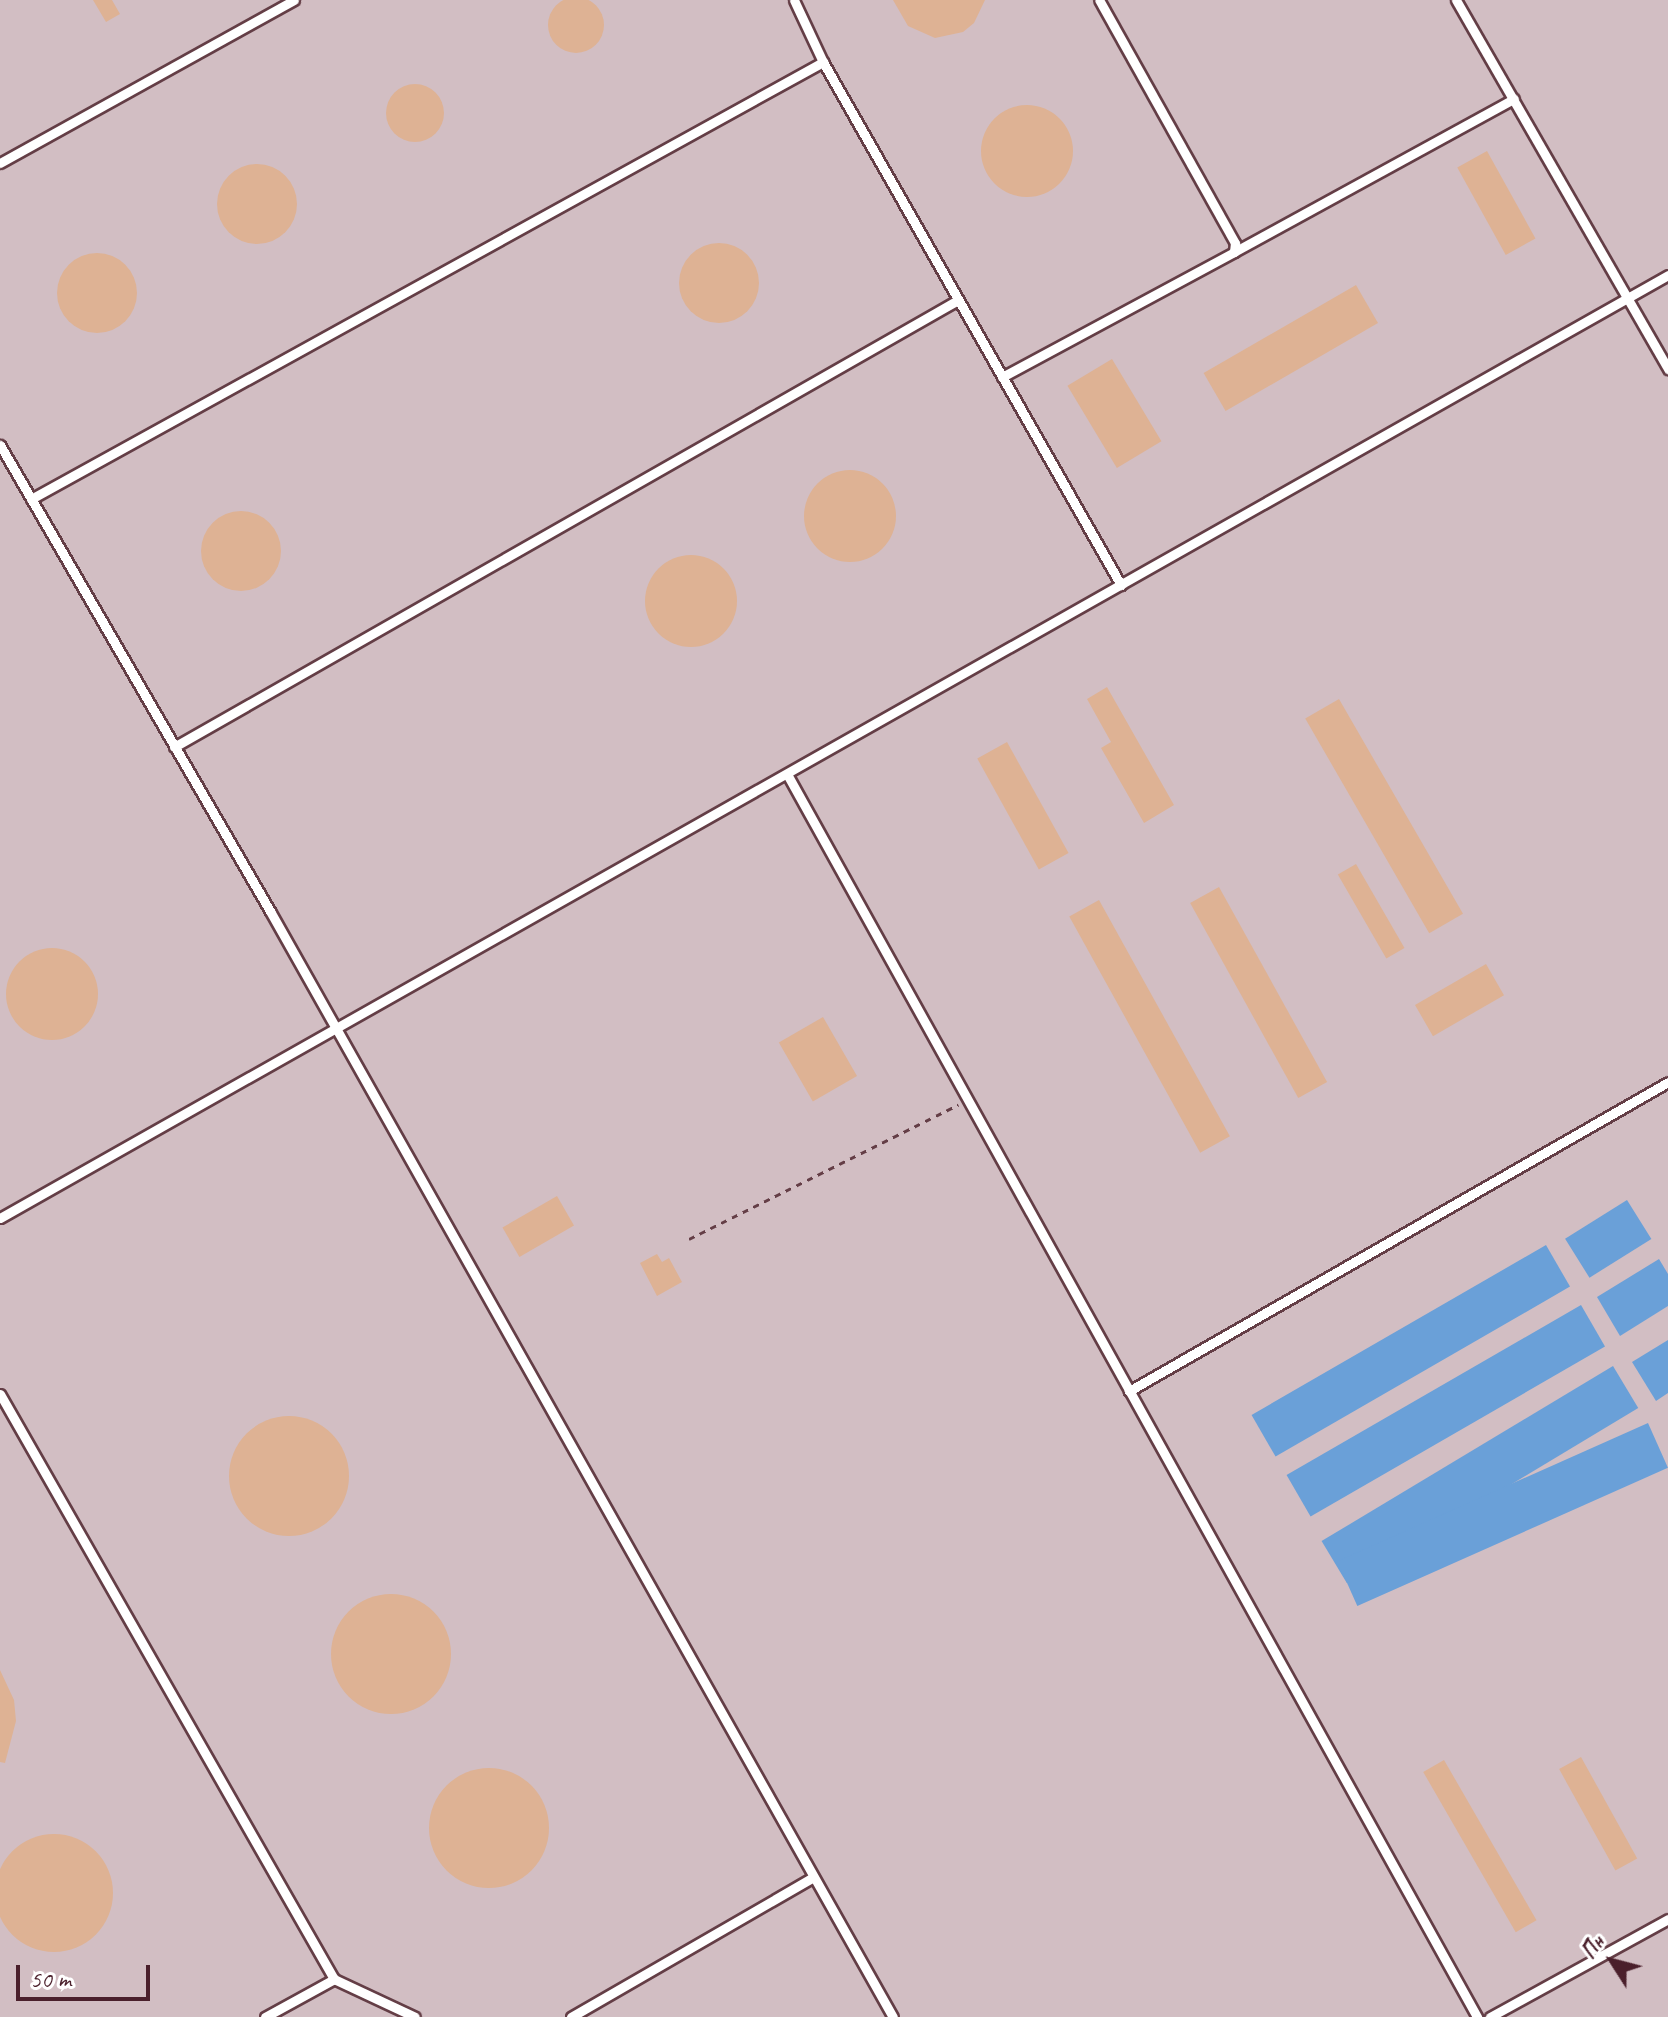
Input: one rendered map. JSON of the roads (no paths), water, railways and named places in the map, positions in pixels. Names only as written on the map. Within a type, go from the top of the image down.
[{"type":"lane","points":[[0,163],[294,0]]},
{"type":"lane","points":[[794,0],[823,62],[1121,585]]},
{"type":"lane","points":[[1099,0],[1235,243],[1234,252]]},
{"type":"lane","points":[[1456,0],[1668,369]]},
{"type":"lane","points":[[31,499],[823,62]]},
{"type":"lane","points":[[1002,377],[1514,99]]},
{"type":"lane","points":[[0,1218],[1668,275]]},
{"type":"lane","points":[[174,747],[958,300]]},
{"type":"lane","points":[[0,445],[336,1030],[893,2017]]},
{"type":"lane","points":[[787,774],[1477,2017]]},
{"type":"lane","points":[[1129,1391],[1668,1082]]},
{"type":"lane","points":[[0,1394],[334,1979],[415,2017]]},
{"type":"lane","points":[[571,2017],[813,1877]]},
{"type":"lane","points":[[1490,2017],[1668,1919]]},
{"type":"lane","points":[[265,2017],[334,1979]]},
{"type":"water","points":[[1627,1200],[1651,1239],[1589,1278],[1565,1239]]},
{"type":"water","points":[[1546,1245],[1570,1287],[1276,1457],[1252,1415]]},
{"type":"water","points":[[1659,1259],[1668,1274],[1668,1306],[1620,1336],[1597,1297]]},
{"type":"water","points":[[1581,1305],[1605,1347],[1311,1517],[1287,1475]]},
{"type":"water","points":[[1668,1340],[1668,1393],[1656,1401],[1632,1362]]},
{"type":"water","points":[[1613,1366],[1638,1408],[1347,1583],[1322,1541]]},
{"type":"water","points":[[1648,1423],[1668,1468],[1357,1606],[1337,1561]]}]
